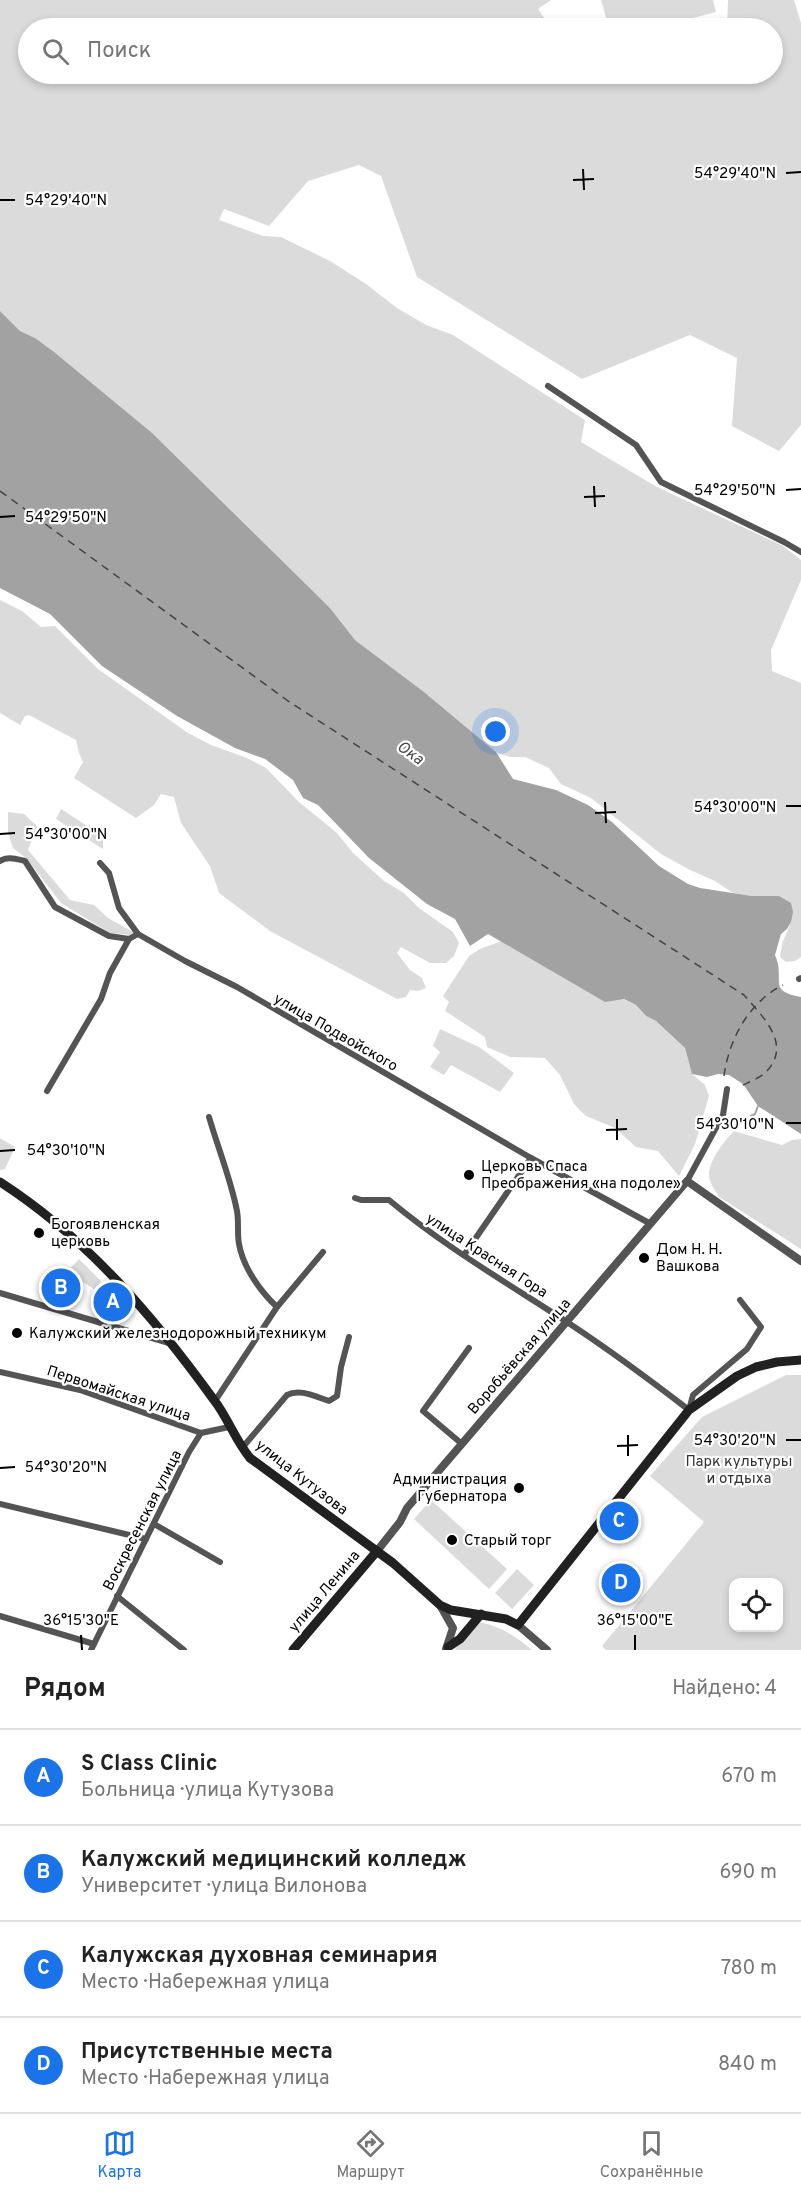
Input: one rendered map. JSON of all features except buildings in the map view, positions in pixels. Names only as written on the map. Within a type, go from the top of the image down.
[{"type":"main road","name":"улица Кутузова","points":[[0,1182],[63,1229],[119,1281],[172,1344],[215,1401],[250,1458],[377,1551],[440,1605]]},
{"type":"main road","points":[[440,1605],[451,1610],[506,1619],[518,1625],[689,1410],[737,1376],[756,1367],[801,1360]]},
{"type":"main road","name":"улица Ленина","points":[[293,1650],[377,1551]]},
{"type":"main road","points":[[447,1648],[460,1639],[481,1614]]},
{"type":"street","points":[[548,386],[636,445],[661,482],[801,552]]},
{"type":"street","points":[[0,861],[14,858],[25,861],[56,907],[109,936],[129,939]]},
{"type":"street","points":[[47,1091],[101,999],[110,973],[129,939],[138,934],[119,908],[109,873],[100,863]]},
{"type":"street","name":"улица Подвойского","points":[[138,934],[184,961],[237,987],[531,1158],[649,1223]]},
{"type":"street","points":[[728,1089],[723,1115],[687,1181],[801,1262]]},
{"type":"street","points":[[209,1118],[237,1212],[242,1256],[246,1267],[269,1300],[277,1307]]},
{"type":"street","points":[[464,1255],[531,1158]]},
{"type":"street","name":"Воробьёвская улица","points":[[377,1551],[400,1522],[407,1508],[687,1181]]},
{"type":"street","name":"улица Красная Гора","points":[[355,1198],[389,1200],[420,1226],[566,1322],[646,1377],[689,1410]]},
{"type":"street","points":[[215,1401],[277,1307],[323,1252]]},
{"type":"street","points":[[0,1293],[172,1344]]},
{"type":"street","points":[[689,1410],[693,1395],[747,1349],[761,1327],[740,1300]]},
{"type":"street","points":[[242,1448],[273,1409],[294,1391],[329,1401],[337,1396],[341,1367],[349,1337]]},
{"type":"street","points":[[462,1444],[423,1411],[469,1348]]},
{"type":"street","name":"Первомайская улица","points":[[0,1372],[80,1390],[201,1433],[229,1427]]},
{"type":"street","name":"Воскресенская улица","points":[[93,1647],[201,1433]]},
{"type":"street","points":[[0,1504],[146,1539]]},
{"type":"street","points":[[154,1524],[220,1562]]},
{"type":"street","points":[[117,1596],[184,1650]]},
{"type":"street","points":[[440,1605],[453,1628],[447,1648]]},
{"type":"street","points":[[0,1616],[93,1647]]},
{"type":"street","points":[[518,1625],[547,1650]]},
{"type":"green space","points":[[0,0],[551,0],[538,9],[544,18],[18,18],[18,84],[783,84],[783,18],[727,18],[728,0],[794,0],[801,23],[801,425],[779,451],[732,426],[737,358],[690,335],[582,379],[417,277],[381,176],[359,165],[308,181],[269,226],[224,209],[219,220],[263,236],[281,237],[330,261],[366,284],[397,308],[426,325],[453,335],[585,420],[581,442],[657,487],[783,546],[801,560],[801,580],[771,650],[772,671],[801,683],[801,957],[795,961],[786,962],[780,957],[782,944],[791,922],[752,896],[733,893],[715,881],[661,854],[591,798],[561,784],[549,768],[525,757],[510,757],[496,752],[424,692],[355,640],[330,608],[35,338],[20,331],[0,311]]},
{"type":"green space","points":[[601,0],[713,0],[716,12],[693,18],[606,18]]},
{"type":"green space","points":[[0,600],[22,611],[41,627],[55,626],[98,669],[188,733],[266,768],[299,802],[337,833],[353,853],[384,881],[404,893],[419,908],[453,932],[459,943],[454,956],[446,963],[430,963],[401,947],[397,953],[410,970],[422,978],[426,988],[418,991],[410,990],[406,997],[397,999],[270,931],[219,893],[210,866],[181,823],[174,797],[161,794],[154,805],[136,818],[74,778],[83,762],[76,740],[29,715],[25,716],[20,725],[0,713]]},
{"type":"green space","points":[[61,809],[103,836],[103,849],[56,819]]},
{"type":"green space","points":[[8,812],[24,814],[37,826],[28,850],[70,900],[94,905],[108,918],[135,933],[129,935],[110,933],[61,903],[27,859],[13,848],[8,833]]},
{"type":"green space","points":[[502,941],[539,962],[636,1005],[685,1048],[692,1074],[705,1085],[709,1096],[695,1144],[679,1176],[658,1151],[636,1147],[615,1128],[586,1116],[574,1104],[560,1075],[545,1058],[510,1057],[487,1047],[485,1037],[445,1011],[449,1002],[443,996],[469,956],[480,949]]},
{"type":"green space","points":[[440,1029],[479,1047],[514,1073],[500,1092],[451,1065],[444,1075],[430,1067],[440,1052],[433,1046]]},
{"type":"green space","points":[[734,1131],[782,1145],[801,1139],[801,1249],[719,1197],[712,1186],[709,1174],[712,1162]]},
{"type":"green space","points":[[0,1138],[15,1147],[5,1169],[0,1170]]},
{"type":"green space","points":[[79,1259],[101,1281],[94,1289],[67,1272]]},
{"type":"green space","name":"Парк культуры и отдыха","points":[[786,1375],[801,1375],[801,1650],[606,1650],[602,1646],[704,1522],[650,1476],[702,1417]]},
{"type":"green space","points":[[431,1500],[507,1569],[489,1589],[414,1519]]},
{"type":"green space","points":[[517,1569],[534,1585],[512,1609],[495,1593]]},
{"type":"green space","points":[[479,1622],[507,1632],[532,1650],[454,1650]]},
{"type":"water","name":"Ока","points":[[0,311],[20,331],[35,338],[54,352],[152,433],[330,608],[355,640],[424,692],[496,752],[513,779],[556,790],[588,805],[612,822],[659,866],[688,884],[752,896],[779,896],[791,903],[793,912],[791,922],[781,934],[775,955],[780,988],[801,997],[801,1134],[758,1106],[743,1084],[729,1075],[718,1074],[707,1077],[692,1074],[685,1048],[636,1005],[624,999],[605,1002],[488,934],[470,946],[455,919],[427,904],[369,858],[318,805],[303,798],[293,780],[265,759],[235,748],[177,716],[102,666],[50,614],[0,588]]},
{"type":"waterway","points":[[751,1116],[755,1114],[758,1106]]},
{"type":"ferry route","points":[[0,491],[288,701],[744,995],[772,1031],[776,1041],[776,1051],[774,1062],[766,1072],[741,1086]]},
{"type":"ferry route","points":[[724,1076],[736,1035],[743,1023],[760,1001],[783,985]]},
{"type":"place","name":"Церковь Спаса Преображения «на подоле»","points":[[469,1175]]},
{"type":"place","name":"Богоявленская церковь","points":[[39,1233]]},
{"type":"place","name":"Дом Н. Н. Вашкова","points":[[644,1258]]},
{"type":"place","name":"Калужский медицинский колледж","points":[[61,1288]]},
{"type":"place","name":"S Class Clinic","points":[[113,1302]]},
{"type":"place","name":"Калужский железнодорожный техникум","points":[[17,1333]]},
{"type":"place","name":"Администрация Губернатора","points":[[519,1488]]},
{"type":"place","name":"Калужская духовная семинария","points":[[619,1521]]},
{"type":"place","name":"Старый торг","points":[[452,1540]]},
{"type":"place","name":"Присутственные места","points":[[621,1583]]}]
